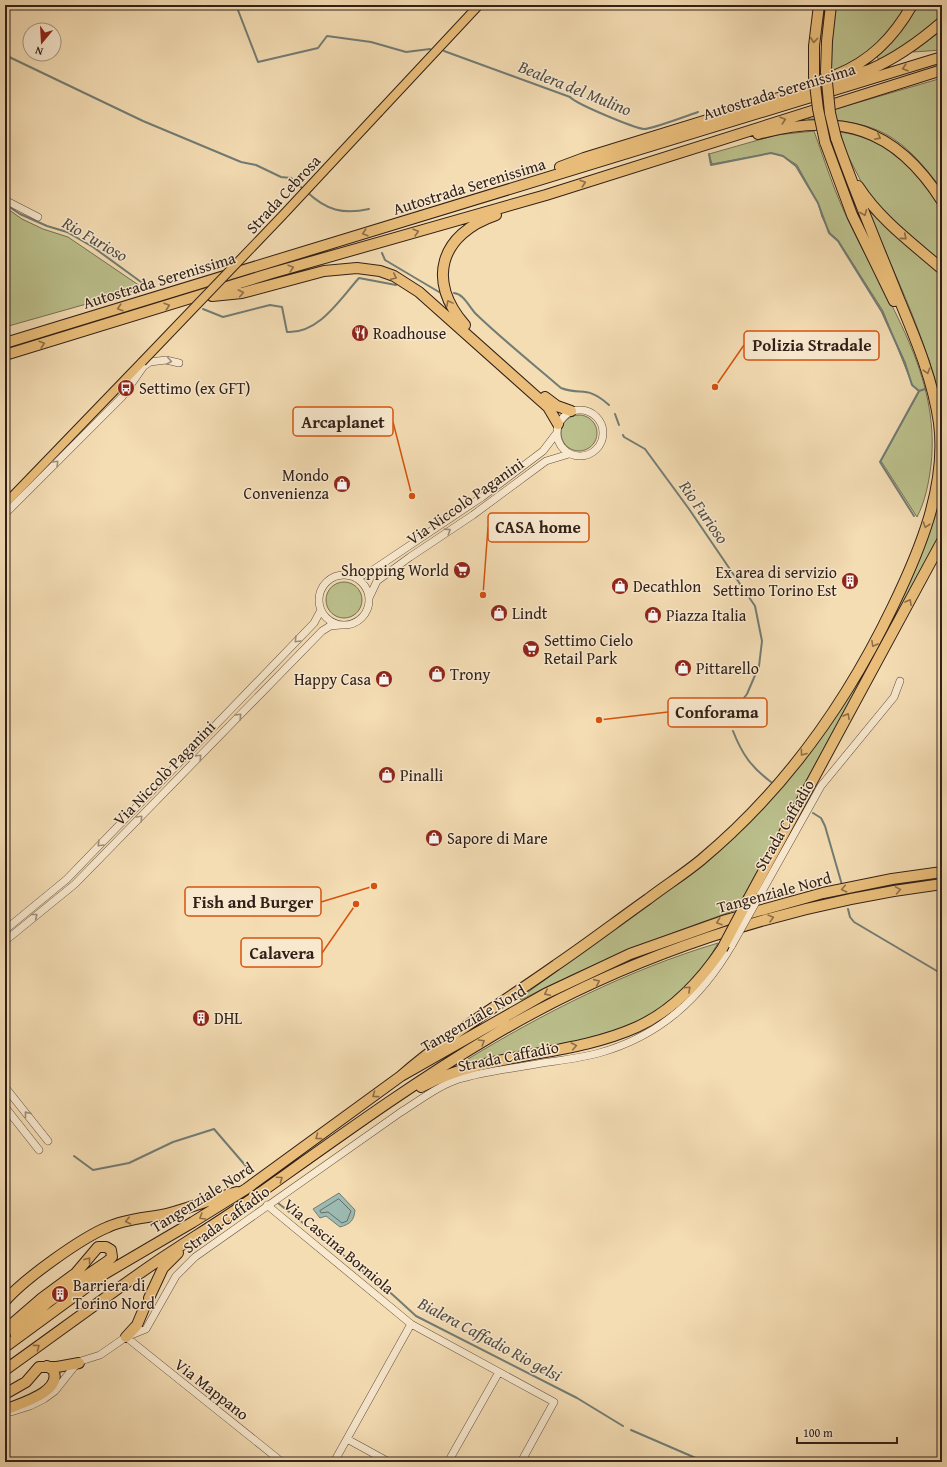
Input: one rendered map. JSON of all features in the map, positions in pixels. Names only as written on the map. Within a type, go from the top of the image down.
[{"type":"highway","points":[[819,5],[814,46],[814,76],[819,120],[824,142],[852,215],[896,305],[914,334]]},
{"type":"highway","points":[[401,1076],[426,1054],[556,966],[699,862],[724,840],[774,789],[791,769],[837,706],[864,662],[898,595],[918,547],[937,488],[941,453],[938,416],[928,372],[914,334],[844,164],[836,138],[830,113],[826,72],[826,41],[831,5]]},
{"type":"highway","points":[[710,119],[756,100],[836,75],[856,66],[872,56],[885,43],[912,5]]},
{"type":"highway","points":[[482,197],[584,158],[869,70],[899,56],[920,41],[942,22]]},
{"type":"highway","name":"Autostrada Serenissima","points":[[5,343],[942,57]]},
{"type":"highway","name":"Autostrada Serenissima","points":[[5,355],[188,299],[546,195],[942,70]]},
{"type":"highway","points":[[666,157],[690,154],[769,131],[806,126],[840,126],[868,132],[894,146],[923,174],[942,201]]},
{"type":"highway","points":[[844,164],[877,211],[942,269]]},
{"type":"highway","points":[[546,195],[482,221],[465,231],[450,248],[444,262],[442,277],[445,296],[449,305],[468,328],[543,396],[557,406],[571,411]]},
{"type":"highway","points":[[188,299],[242,293],[324,271],[357,268],[380,271],[403,282],[436,306],[548,407],[557,429]]},
{"type":"highway","points":[[379,1110],[455,1071],[591,1042],[639,1026],[659,1014],[688,990],[710,966],[722,949],[942,541]]},
{"type":"highway","name":"Tangenziale Nord","points":[[5,1347],[106,1273],[246,1189],[401,1076],[545,994],[630,954],[726,920],[823,893],[892,879],[942,872]]},
{"type":"highway","name":"Tangenziale Nord","points":[[5,1370],[163,1258],[237,1209],[428,1075],[545,1007],[629,968],[714,936],[761,921],[878,893],[942,884]]},
{"type":"highway","points":[[5,1301],[20,1286],[44,1268],[91,1235],[108,1226],[135,1219],[170,1213],[209,1199],[246,1189]]},
{"type":"highway","points":[[126,1337],[137,1325],[163,1268],[172,1259],[237,1209]]},
{"type":"highway","points":[[5,1343],[38,1310],[111,1258],[160,1241]]},
{"type":"highway","points":[[5,1330],[42,1298],[76,1273],[98,1248],[102,1246],[109,1248],[112,1253],[111,1258]]},
{"type":"highway","points":[[5,1394],[26,1382],[37,1368],[79,1363]]},
{"type":"highway","points":[[5,1412],[28,1402],[47,1390],[53,1382],[54,1375],[53,1370],[47,1366]]},
{"type":"main road","name":"Strada Cebrosa","points":[[5,504],[277,222],[479,5]]},
{"type":"street","points":[[5,200],[38,217]]},
{"type":"street","points":[[5,514],[122,397],[144,366],[150,362],[166,360],[179,363]]},
{"type":"street","points":[[578,410],[593,413],[601,423],[603,434],[599,446],[589,455],[582,457],[569,454],[558,442],[557,429],[565,415],[571,411],[578,410]]},
{"type":"street","name":"Via Niccolò Paganini","points":[[356,578],[370,572],[482,497],[543,451],[557,429]]},
{"type":"street","name":"Via Niccolò Paganini","points":[[369,598],[378,582],[410,557],[473,515],[546,461],[569,454]]},
{"type":"street","points":[[29,490],[32,476]]},
{"type":"street","points":[[341,575],[356,578],[362,583],[369,598],[368,607],[364,614],[351,624],[341,625],[329,620],[321,610],[320,593],[327,582],[341,575]]},
{"type":"street","name":"Via Niccolò Paganini","points":[[5,930],[67,879],[314,623],[321,610]]},
{"type":"street","name":"Via Niccolò Paganini","points":[[5,941],[76,884],[322,630],[330,626],[341,625]]},
{"type":"street","name":"Strada Caffadio","points":[[5,1412],[30,1406],[44,1399],[55,1391],[79,1363],[105,1352],[126,1337],[143,1332],[148,1326],[168,1287],[188,1263],[267,1205],[401,1112],[446,1084],[459,1079],[485,1073],[598,1053],[636,1039],[664,1023],[684,1007],[704,987],[720,965],[821,786],[894,697],[900,681]]},
{"type":"street","points":[[5,1087],[48,1141]]},
{"type":"street","points":[[5,1107],[39,1150]]},
{"type":"street","name":"Via Cascina Borniola","points":[[267,1205],[411,1324],[554,1402],[521,1462]]},
{"type":"street","points":[[334,1462],[411,1324]]},
{"type":"street","name":"Via Mappano","points":[[126,1337],[282,1462]]},
{"type":"street","points":[[448,1462],[499,1372]]},
{"type":"street","points":[[347,1438],[389,1462]]},
{"type":"green space","points":[[836,5],[909,5],[884,40],[844,68],[831,73],[832,38]]},
{"type":"green space","points":[[917,5],[942,5],[942,15],[912,40],[879,60],[877,57],[902,29]]},
{"type":"green space","points":[[942,30],[942,50],[913,52]]},
{"type":"green space","points":[[942,78],[942,190],[928,171],[914,156],[886,134],[870,127],[852,123],[808,119],[808,117]]},
{"type":"green space","points":[[814,131],[830,178],[845,213],[895,311],[920,370],[928,400],[932,432],[929,478],[922,505],[917,517],[881,461],[919,392],[912,384],[883,311],[838,240],[830,233],[822,217],[818,203],[797,165],[783,156],[771,153],[712,164],[709,154],[776,135]]},
{"type":"green space","points":[[840,132],[868,139],[881,145],[892,152],[913,170],[942,212],[942,265],[918,245],[869,197],[846,152]]},
{"type":"green space","points":[[5,207],[22,219],[43,229],[68,237],[143,288],[5,327]]},
{"type":"green space","points":[[871,213],[942,274],[942,411],[929,361],[911,311],[869,214]]},
{"type":"green space","points":[[583,415],[592,420],[596,426],[596,440],[592,446],[583,451],[575,451],[566,446],[562,440],[561,429],[566,420],[572,416]]},
{"type":"green space","points":[[942,489],[942,534],[892,625],[890,624],[913,575],[926,541]]},
{"type":"green space","points":[[344,582],[354,585],[359,590],[362,600],[359,610],[354,615],[344,618],[334,615],[329,610],[326,600],[329,590],[334,585]]},
{"type":"green space","points":[[866,667],[868,668],[736,910],[627,951],[573,974],[521,1000],[520,998],[687,876],[807,756],[828,727]]},
{"type":"green space","points":[[718,943],[695,977],[668,1003],[639,1021],[608,1034],[574,1043],[463,1062],[555,1010],[587,994],[651,966]]},
{"type":"water","points":[[339,1193],[355,1210],[354,1217],[351,1222],[340,1227],[326,1216],[320,1218],[313,1209]]},
{"type":"waterway","name":"Bealera del Mulino","points":[[236,5],[258,62],[318,48],[327,36],[371,42],[406,52],[430,49]]},
{"type":"waterway","name":"Bealera del Mulino","points":[[444,51],[570,97],[593,110],[638,128],[644,129],[655,127],[698,112]]},
{"type":"waterway","points":[[5,55],[143,121],[241,162],[256,165],[281,177],[291,178],[303,189]]},
{"type":"waterway","name":"Bealera del Mulino","points":[[709,154],[711,165],[771,153],[783,156],[796,166],[818,203],[829,233],[838,241],[882,312],[905,363],[912,385],[919,391],[925,389]]},
{"type":"waterway","points":[[307,192],[321,203],[335,210],[360,211],[369,209]]},
{"type":"waterway","name":"Rio Furioso","points":[[5,204],[20,214],[47,226],[67,232],[93,247],[141,282],[151,287]]},
{"type":"waterway","name":"Rio Furioso","points":[[382,253],[385,260],[439,292]]},
{"type":"waterway","name":"Rio Furioso","points":[[203,309],[223,317],[270,305],[282,307],[287,332],[299,331],[309,327],[328,314],[359,278],[396,285]]},
{"type":"waterway","name":"Rio Furioso","points":[[454,293],[464,298],[486,324],[561,388],[590,393],[609,405]]},
{"type":"waterway","points":[[914,516],[880,462],[919,391]]},
{"type":"waterway","name":"Rio Furioso","points":[[615,414],[619,425]]},
{"type":"waterway","name":"Rio Furioso","points":[[623,435],[645,449],[689,509],[755,606],[762,641],[759,666],[747,694],[732,713],[730,722]]},
{"type":"waterway","name":"Rio Furioso","points":[[733,731],[748,760],[771,782]]},
{"type":"waterway","name":"Rio Furioso","points":[[813,813],[821,818],[825,826],[842,885]]},
{"type":"waterway","name":"Rio Furioso","points":[[848,909],[850,917],[854,922],[942,974]]},
{"type":"waterway","name":"Bialera Caffadio Rio gelsi","points":[[74,1156],[93,1170],[129,1163],[173,1142],[214,1129],[251,1172]]},
{"type":"waterway","name":"Bialera Caffadio Rio gelsi","points":[[278,1203],[393,1295],[416,1316],[577,1398],[623,1426]]},
{"type":"waterway","name":"Bialera Caffadio Rio gelsi","points":[[631,1430],[705,1462]]},
{"type":"place","name":"Roadhouse","points":[[360,333]]},
{"type":"place","name":"Polizia Stradale","points":[[715,387]]},
{"type":"place","name":"Settimo (ex GFT)","points":[[126,388]]},
{"type":"place","name":"Mondo Convenienza","points":[[342,484]]},
{"type":"place","name":"Arcaplanet","points":[[412,496]]},
{"type":"place","name":"Shopping World","points":[[462,570]]},
{"type":"place","name":"Ex area di servizio Settimo Torino Est","points":[[850,581]]},
{"type":"place","name":"Decathlon","points":[[620,586]]},
{"type":"place","name":"CASA home","points":[[483,595]]},
{"type":"place","name":"Lindt","points":[[499,613]]},
{"type":"place","name":"Piazza Italia","points":[[653,615]]},
{"type":"place","name":"Settimo Cielo Retail Park","points":[[531,649]]},
{"type":"place","name":"Pittarello","points":[[683,668]]},
{"type":"place","name":"Trony","points":[[437,674]]},
{"type":"place","name":"Happy Casa","points":[[384,679]]},
{"type":"place","name":"Conforama","points":[[599,720]]},
{"type":"place","name":"Pinalli","points":[[387,775]]},
{"type":"place","name":"Sapore di Mare","points":[[434,838]]},
{"type":"place","name":"Fish and Burger","points":[[374,886]]},
{"type":"place","name":"Calavera","points":[[356,904]]},
{"type":"place","name":"DHL","points":[[201,1018]]},
{"type":"place","name":"Barriera di Torino Nord","points":[[60,1294]]}]
